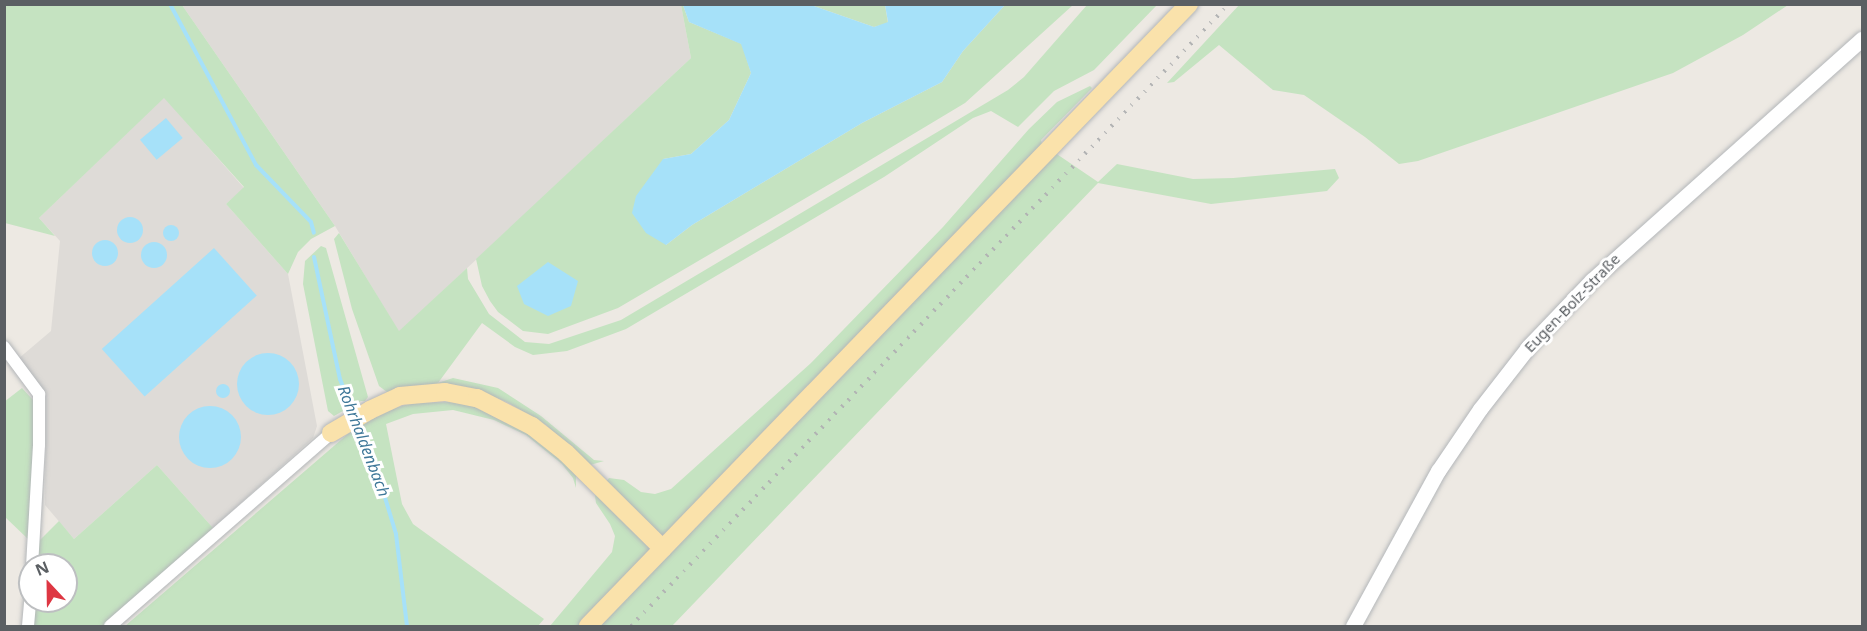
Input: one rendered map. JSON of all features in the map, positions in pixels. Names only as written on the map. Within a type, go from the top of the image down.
[{"type":"main road","points":[[588,627],[1189,4]]},
{"type":"main road","points":[[337,430],[370,410],[400,396],[444,392],[477,398],[532,426],[566,453],[663,549]]},
{"type":"street","name":"Eugen-Bolz-Straße","points":[[1353,627],[1438,471],[1479,409],[1529,346],[1600,272],[1863,39]]},
{"type":"street","points":[[4,347],[39,394],[39,445],[33,553]]},
{"type":"street","points":[[110,627],[337,430]]},
{"type":"shaded area","points":[[182,5],[681,5],[691,58],[399,332],[335,226]]},
{"type":"shaded area","points":[[164,97],[244,188],[226,204],[288,274],[317,426],[313,438],[213,528],[157,465],[74,539],[45,505],[46,393],[18,359],[51,331],[60,241],[39,218]]},
{"type":"green space","points":[[1240,4],[1788,5],[1743,35],[1673,73],[1418,161],[1399,164],[1365,137],[1304,95],[1273,90],[1219,45],[1174,82],[1167,83]]},
{"type":"green space","points":[[4,5],[182,5],[335,226],[311,239],[298,252],[288,274],[226,204],[244,187],[164,98],[39,218],[55,236],[5,223]]},
{"type":"green space","points":[[681,5],[683,5],[689,22],[742,44],[751,73],[729,120],[691,154],[663,159],[666,245],[692,225],[862,123],[942,82],[963,51],[1005,5],[1073,5],[965,103],[845,175],[618,308],[548,334],[523,331],[498,312],[490,301],[482,286],[476,259],[691,58]]},
{"type":"green space","points":[[811,5],[885,5],[888,23],[874,27]]},
{"type":"green space","points":[[1087,5],[1157,5],[1094,70],[1054,91],[1018,127],[991,111],[973,118],[884,177],[626,329],[567,351],[533,355],[515,347],[482,323],[438,383],[453,378],[498,388],[541,416],[594,460],[604,461],[590,465],[546,425],[507,402],[483,393],[387,392],[379,386],[352,309],[334,239],[339,233],[399,331],[467,268],[468,279],[489,314],[525,342],[549,344],[621,320],[1008,90],[1024,77]]},
{"type":"green space","points":[[1090,86],[1092,88],[1041,140],[1042,144],[1098,182],[1117,164],[1193,179],[1233,178],[1335,169],[1339,178],[1327,191],[1211,204],[1098,183],[672,626],[550,626],[612,552],[615,536],[596,503],[595,496],[609,478],[624,480],[641,492],[655,494],[671,489],[811,363],[943,227],[1029,129],[1057,102]]},
{"type":"green space","points":[[321,246],[326,248],[368,397],[365,401],[334,416],[328,411],[303,284],[305,261]]},
{"type":"green space","points":[[22,388],[33,400],[35,444],[28,539],[5,517],[4,402]]},
{"type":"green space","points":[[455,402],[495,411],[518,424],[576,472],[576,488],[573,478],[562,464],[526,435],[494,420],[453,410],[413,414],[386,424],[402,504],[413,524],[544,619],[538,626],[125,626],[349,433],[381,412],[413,403]]},
{"type":"green space","points":[[157,465],[213,528],[103,626],[33,626],[34,613],[78,613],[78,553],[38,553],[39,541],[59,521],[74,539]]},
{"type":"water","points":[[683,5],[811,5],[874,27],[888,22],[885,5],[1005,5],[963,51],[942,82],[862,123],[692,225],[666,245],[646,233],[632,213],[636,196],[663,159],[691,154],[729,120],[751,73],[741,44],[689,22]]},
{"type":"water","points":[[166,118],[183,138],[157,160],[140,140]]},
{"type":"water","points":[[130,217],[139,221],[143,230],[139,239],[130,243],[121,239],[117,230],[121,221]]},
{"type":"water","points":[[168,225],[174,225],[179,233],[177,239],[168,241],[163,236],[163,230]]},
{"type":"water","points":[[105,240],[114,244],[118,253],[114,262],[105,266],[96,262],[92,253],[96,244]]},
{"type":"water","points":[[154,242],[163,246],[167,255],[163,264],[154,268],[145,264],[141,255],[145,246]]},
{"type":"water","points":[[214,248],[257,296],[145,397],[102,349]]},
{"type":"water","points":[[548,262],[578,281],[571,306],[548,316],[524,304],[517,286]]},
{"type":"water","points":[[268,353],[290,362],[299,384],[290,406],[268,415],[246,406],[237,384],[246,362]]},
{"type":"water","points":[[223,384],[228,386],[230,391],[228,396],[223,398],[218,396],[216,391],[218,386]]},
{"type":"water","points":[[210,406],[232,415],[241,437],[232,459],[210,468],[188,459],[179,437],[188,415]]},
{"type":"waterway","name":"Rohrhaldenbach","points":[[170,4],[256,165],[311,222],[314,233]]},
{"type":"waterway","name":"Rohrhaldenbach","points":[[314,257],[340,379],[354,415]]},
{"type":"waterway","name":"Rohrhaldenbach","points":[[358,424],[376,468],[396,534],[407,626]]},
{"type":"railway","points":[[631,626],[1229,4]]}]
